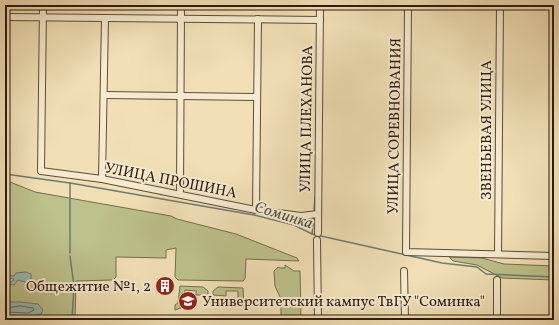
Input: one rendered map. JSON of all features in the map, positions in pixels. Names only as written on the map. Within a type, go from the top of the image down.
[{"type":"street","points":[[43,5],[43,18]]},
{"type":"street","points":[[180,194],[181,5]]},
{"type":"street","name":"УЛИЦА ПЛЕХАНОВА","points":[[318,320],[317,237],[320,5]]},
{"type":"street","name":"УЛИЦА СОРЕВНОВАНИЯ","points":[[408,5],[406,252],[498,254]]},
{"type":"street","name":"ЗВЕНЬЕВАЯ УЛИЦА","points":[[498,254],[500,5]]},
{"type":"street","points":[[5,17],[320,20]]},
{"type":"street","name":"УЛИЦА ПРОШИНА","points":[[43,18],[41,170],[102,179],[256,210],[301,216],[318,214]]},
{"type":"street","points":[[102,179],[105,18]]},
{"type":"street","points":[[256,210],[258,19]]},
{"type":"street","points":[[104,94],[257,97]]},
{"type":"street","points":[[498,254],[554,256]]},
{"type":"street","points":[[404,270],[405,320]]},
{"type":"street","points":[[497,280],[497,320]]},
{"type":"green space","points":[[5,180],[35,192],[171,216],[177,219],[236,234],[297,258],[299,261],[246,259],[245,279],[243,281],[178,280],[175,277],[176,248],[166,250],[166,258],[116,257],[116,277],[113,280],[76,281],[75,320],[5,320]]},
{"type":"green space","points":[[449,257],[482,258],[504,264],[554,266],[554,280],[502,278],[477,265],[453,261]]},
{"type":"green space","points":[[285,265],[294,271],[300,271],[301,320],[281,320],[281,299],[275,286],[274,271],[278,267],[285,268]]},
{"type":"green space","points":[[180,286],[203,287],[208,291],[208,295],[196,295],[196,291],[185,290],[185,304],[181,304],[181,308],[175,310],[175,305],[178,303]]},
{"type":"green space","points":[[218,287],[243,288],[244,309],[242,304],[238,304],[238,291],[226,291],[226,296],[213,295],[213,291]]},
{"type":"water","points":[[26,272],[31,274],[31,279],[34,283],[32,284],[18,280],[14,285],[7,284],[14,280],[13,278],[5,280],[5,275],[14,276],[16,273]]},
{"type":"water","points":[[9,302],[38,304],[43,310],[41,314],[26,317],[5,316],[5,304]]},
{"type":"waterway","name":"Соминка","points":[[5,174],[70,183],[254,215],[294,225],[312,234],[442,263],[477,267],[486,274],[554,277]]},
{"type":"waterway","points":[[70,183],[70,253]]},
{"type":"waterway","points":[[314,212],[315,197]]},
{"type":"waterway","points":[[312,234],[314,217]]},
{"type":"waterway","points":[[70,256],[74,286],[72,320]]},
{"type":"place","name":"Общежитие №1, 2","points":[[165,286]]},
{"type":"place","name":"Университетский кампус ТвГУ \"Соминка\"","points":[[188,301]]}]
